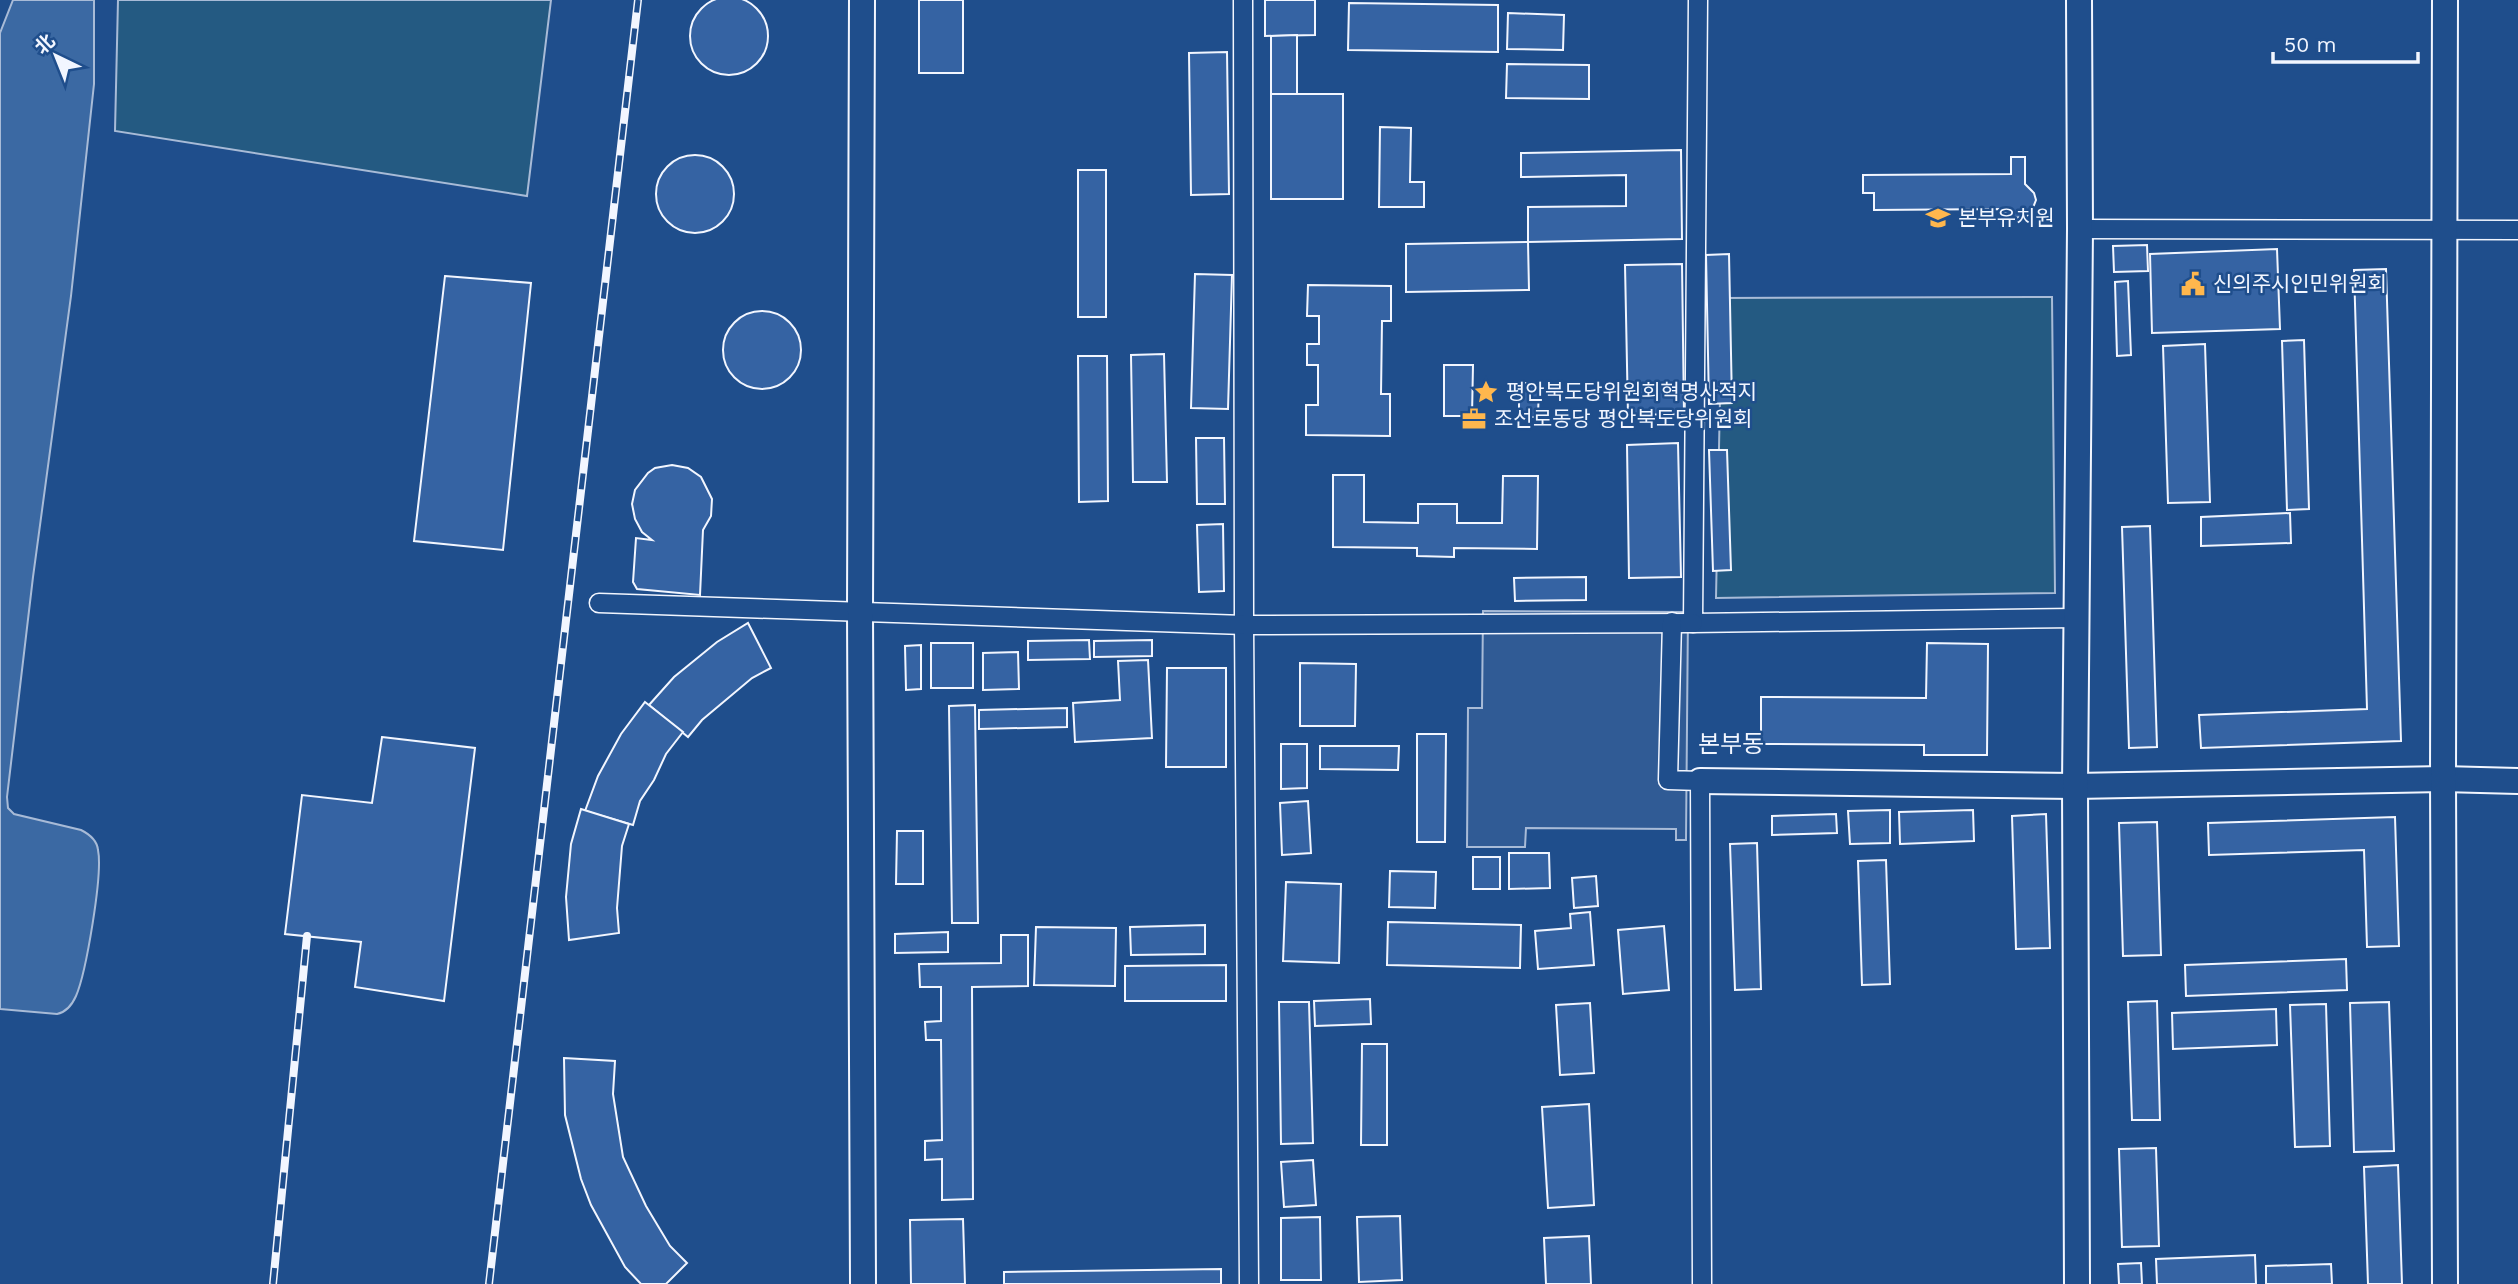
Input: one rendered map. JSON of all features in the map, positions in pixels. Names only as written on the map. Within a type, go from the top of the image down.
[{"type":"street","points":[[862,0],[860,612],[863,1284]]},
{"type":"street","points":[[1243,0],[1244,625],[1250,1284]]},
{"type":"street","points":[[1693,623],[1698,0]]},
{"type":"street","points":[[2077,1284],[2075,786],[2080,229],[2079,0]]},
{"type":"street","points":[[2445,0],[2445,1284]]},
{"type":"street","points":[[2080,229],[2518,230]]},
{"type":"street","points":[[599,603],[1244,625],[2076,618]]},
{"type":"street","points":[[1672,622],[1668,780],[2075,786],[2443,779],[2518,781]]},
{"type":"street","points":[[1700,781],[1702,1284]]},
{"type":"shaded area","points":[[13,0],[94,0],[94,84],[71,296],[7,797],[8,808],[14,814],[81,830],[92,838],[97,846],[99,862],[96,901],[80,984],[73,1002],[66,1010],[57,1014],[0,1009],[0,33]]},
{"type":"shaded area","points":[[118,0],[551,0],[527,196],[115,131]]},
{"type":"shaded area","points":[[2052,297],[2055,593],[1716,598],[1722,298]]},
{"type":"shaded area","points":[[1483,611],[1688,612],[1686,840],[1676,840],[1676,829],[1526,828],[1525,847],[1467,847],[1468,708],[1482,708]]},
{"type":"building","points":[[729,-3],[744,0],[756,9],[765,21],[768,36],[765,51],[756,63],[744,72],[729,75],[714,72],[702,63],[693,51],[690,36],[693,21],[702,9],[714,0]]},
{"type":"building","points":[[919,0],[963,0],[963,73],[919,73]]},
{"type":"building","points":[[1265,0],[1315,0],[1315,35],[1265,36]]},
{"type":"building","points":[[1349,3],[1498,5],[1498,52],[1348,50]]},
{"type":"building","points":[[1508,13],[1564,15],[1563,50],[1507,49]]},
{"type":"building","points":[[1297,35],[1297,94],[1271,94],[1271,36]]},
{"type":"building","points":[[1227,52],[1229,194],[1191,195],[1189,53]]},
{"type":"building","points":[[1507,64],[1589,65],[1589,99],[1506,98]]},
{"type":"building","points":[[1271,94],[1343,94],[1343,199],[1271,199]]},
{"type":"building","points":[[1380,127],[1411,128],[1410,182],[1424,182],[1424,207],[1379,207]]},
{"type":"building","points":[[1681,150],[1682,239],[1528,242],[1528,207],[1626,206],[1626,175],[1521,177],[1521,153]]},
{"type":"building","points":[[695,155],[710,158],[723,166],[731,179],[734,194],[731,209],[723,222],[710,230],[695,233],[680,230],[667,222],[659,209],[656,194],[659,179],[667,166],[680,158]]},
{"type":"building","points":[[2011,157],[2025,157],[2025,184],[2034,193],[2036,200],[2031,213],[2025,217],[2011,218],[2001,209],[1874,210],[1874,193],[1863,193],[1863,175],[2011,174]]},
{"type":"building","points":[[1078,170],[1106,170],[1106,317],[1078,317]]},
{"type":"building","points":[[1528,242],[1529,290],[1406,292],[1406,244]]},
{"type":"building","points":[[2147,245],[2148,271],[2114,272],[2113,246]]},
{"type":"building","points":[[2277,249],[2280,329],[2152,333],[2150,254]]},
{"type":"building","points":[[1729,254],[1732,403],[1709,404],[1706,255]]},
{"type":"building","points":[[1682,264],[1684,414],[1628,415],[1625,265]]},
{"type":"building","points":[[2386,269],[2401,741],[2201,748],[2199,715],[2367,709],[2354,270]]},
{"type":"building","points":[[1195,274],[1232,275],[1228,409],[1191,408]]},
{"type":"building","points":[[445,276],[531,283],[503,550],[414,541]]},
{"type":"building","points":[[2128,281],[2131,355],[2117,356],[2115,282]]},
{"type":"building","points":[[1308,285],[1391,286],[1391,321],[1382,321],[1381,394],[1390,394],[1390,436],[1306,435],[1306,405],[1318,405],[1318,365],[1307,365],[1307,344],[1319,344],[1319,316],[1307,316]]},
{"type":"building","points":[[762,311],[777,314],[790,322],[798,335],[801,350],[798,365],[790,378],[777,386],[762,389],[747,386],[734,378],[726,365],[723,350],[726,335],[734,322],[747,314]]},
{"type":"building","points":[[2304,340],[2309,509],[2287,510],[2282,341]]},
{"type":"building","points":[[2205,344],[2210,502],[2168,503],[2163,346]]},
{"type":"building","points":[[1164,354],[1167,482],[1133,482],[1131,355]]},
{"type":"building","points":[[1078,356],[1107,356],[1108,501],[1079,502]]},
{"type":"building","points":[[1444,365],[1473,365],[1472,416],[1444,416]]},
{"type":"building","points":[[1519,383],[1539,383],[1538,417],[1519,417]]},
{"type":"building","points":[[1196,438],[1224,438],[1225,504],[1197,504]]},
{"type":"building","points":[[1678,443],[1681,577],[1629,578],[1627,445]]},
{"type":"building","points":[[1709,450],[1727,450],[1731,570],[1713,571]]},
{"type":"building","points":[[672,465],[688,468],[701,477],[712,499],[711,516],[703,530],[700,595],[637,589],[633,582],[636,538],[652,540],[642,532],[635,519],[632,504],[635,490],[655,468]]},
{"type":"building","points":[[1333,475],[1364,475],[1364,522],[1418,523],[1418,504],[1457,504],[1457,523],[1502,523],[1503,476],[1538,476],[1537,549],[1454,548],[1454,557],[1417,556],[1417,548],[1333,547]]},
{"type":"building","points":[[2290,513],[2291,543],[2201,546],[2201,517]]},
{"type":"building","points":[[1223,524],[1224,591],[1199,592],[1197,525]]},
{"type":"building","points":[[2150,526],[2157,747],[2129,748],[2122,527]]},
{"type":"building","points":[[1586,577],[1586,600],[1515,601],[1514,578]]},
{"type":"building","points":[[748,623],[771,668],[752,678],[702,720],[688,737],[649,705],[674,677],[717,642]]},
{"type":"building","points":[[1089,640],[1090,659],[1028,660],[1028,641]]},
{"type":"building","points":[[1152,640],[1152,656],[1094,657],[1094,641]]},
{"type":"building","points":[[931,643],[973,643],[973,688],[931,688]]},
{"type":"building","points":[[1927,643],[1988,644],[1987,755],[1924,755],[1924,745],[1761,744],[1761,697],[1926,698]]},
{"type":"building","points":[[921,645],[921,689],[906,690],[905,646]]},
{"type":"building","points":[[1018,652],[1019,689],[983,690],[983,653]]},
{"type":"building","points":[[1148,660],[1152,738],[1075,742],[1073,703],[1120,700],[1118,661]]},
{"type":"building","points":[[1300,663],[1356,664],[1355,726],[1300,726]]},
{"type":"building","points":[[1167,668],[1226,668],[1226,767],[1166,767]]},
{"type":"building","points":[[645,702],[683,732],[666,754],[640,801],[633,825],[585,811],[598,776],[621,734]]},
{"type":"building","points":[[975,705],[978,923],[952,923],[949,706]]},
{"type":"building","points":[[1067,708],[1067,727],[979,729],[979,710]]},
{"type":"building","points":[[1417,734],[1446,734],[1445,842],[1417,842]]},
{"type":"building","points":[[382,737],[475,748],[444,1001],[355,987],[361,942],[285,934],[302,795],[372,803]]},
{"type":"building","points":[[1281,744],[1307,744],[1307,788],[1281,789]]},
{"type":"building","points":[[1320,746],[1399,746],[1398,770],[1320,769]]},
{"type":"building","points":[[1308,801],[1311,853],[1282,855],[1280,803]]},
{"type":"building","points":[[581,809],[629,824],[622,846],[617,908],[619,933],[569,940],[566,897],[571,844]]},
{"type":"building","points":[[1890,810],[1890,843],[1850,844],[1848,811]]},
{"type":"building","points":[[1973,810],[1974,841],[1900,844],[1899,812]]},
{"type":"building","points":[[1836,814],[1837,833],[1772,835],[1772,816]]},
{"type":"building","points":[[2046,814],[2050,948],[2016,949],[2012,816]]},
{"type":"building","points":[[2395,817],[2399,946],[2367,947],[2364,850],[2209,855],[2208,823]]},
{"type":"building","points":[[2157,822],[2161,955],[2123,956],[2119,823]]},
{"type":"building","points":[[897,831],[923,831],[923,884],[896,884]]},
{"type":"building","points":[[1757,843],[1761,989],[1735,990],[1730,844]]},
{"type":"building","points":[[1509,853],[1549,853],[1550,888],[1509,889]]},
{"type":"building","points":[[1473,857],[1500,857],[1500,889],[1473,889]]},
{"type":"building","points":[[1886,860],[1890,984],[1862,985],[1858,861]]},
{"type":"building","points":[[1390,871],[1436,872],[1435,908],[1389,907]]},
{"type":"building","points":[[1596,876],[1598,906],[1574,908],[1572,878]]},
{"type":"building","points":[[1286,882],[1341,884],[1339,963],[1283,961]]},
{"type":"building","points":[[1590,912],[1594,965],[1538,969],[1535,931],[1571,928],[1570,914]]},
{"type":"building","points":[[1388,922],[1521,925],[1520,968],[1387,965]]},
{"type":"building","points":[[1205,925],[1205,954],[1131,955],[1130,927]]},
{"type":"building","points":[[1664,926],[1669,990],[1623,994],[1618,930]]},
{"type":"building","points":[[1036,927],[1116,928],[1115,986],[1034,985]]},
{"type":"building","points":[[948,932],[948,952],[895,953],[895,934]]},
{"type":"building","points":[[1001,935],[1028,935],[1028,986],[972,987],[973,1199],[942,1200],[942,1159],[925,1160],[925,1141],[942,1140],[941,1040],[926,1040],[925,1022],[941,1021],[941,987],[920,987],[919,964],[1001,963]]},
{"type":"building","points":[[2346,959],[2347,990],[2186,996],[2185,965]]},
{"type":"building","points":[[1226,965],[1226,1001],[1125,1001],[1125,966]]},
{"type":"building","points":[[1370,999],[1371,1024],[1315,1026],[1314,1001]]},
{"type":"building","points":[[2157,1001],[2160,1120],[2132,1120],[2128,1002]]},
{"type":"building","points":[[1279,1002],[1309,1002],[1313,1143],[1281,1144]]},
{"type":"building","points":[[2389,1002],[2394,1151],[2354,1152],[2350,1003]]},
{"type":"building","points":[[1590,1003],[1594,1073],[1560,1075],[1556,1005]]},
{"type":"building","points":[[2326,1004],[2330,1146],[2295,1147],[2290,1005]]},
{"type":"building","points":[[2276,1009],[2277,1045],[2173,1049],[2172,1013]]},
{"type":"building","points":[[1362,1044],[1387,1044],[1387,1145],[1361,1145]]},
{"type":"building","points":[[564,1058],[615,1061],[613,1094],[623,1157],[646,1206],[670,1246],[687,1263],[666,1284],[641,1284],[625,1267],[591,1205],[581,1179],[565,1115]]},
{"type":"building","points":[[1589,1104],[1594,1205],[1548,1208],[1542,1107]]},
{"type":"building","points":[[2156,1148],[2159,1246],[2122,1247],[2119,1149]]},
{"type":"building","points":[[1313,1160],[1316,1205],[1284,1207],[1281,1162]]},
{"type":"building","points":[[2398,1165],[2402,1284],[2368,1284],[2364,1167]]},
{"type":"building","points":[[1400,1216],[1402,1280],[1359,1282],[1357,1217]]},
{"type":"building","points":[[1320,1217],[1321,1280],[1281,1280],[1281,1218]]},
{"type":"building","points":[[963,1219],[965,1284],[911,1284],[910,1220]]},
{"type":"building","points":[[1589,1236],[1591,1284],[1546,1284],[1544,1238]]},
{"type":"building","points":[[2255,1255],[2256,1284],[2157,1284],[2156,1259]]},
{"type":"building","points":[[2141,1263],[2142,1284],[2119,1284],[2118,1264]]},
{"type":"building","points":[[2331,1264],[2332,1284],[2266,1284],[2266,1266]]},
{"type":"building","points":[[1221,1269],[1221,1284],[1004,1284],[1004,1272]]},
{"type":"railway","points":[[489,1284],[638,0]]},
{"type":"railway","points":[[273,1284],[307,936]]},
{"type":"place","name":"본부유치원","points":[[1938,218]]},
{"type":"place","name":"신의주시인민위원회","points":[[2193,284]]},
{"type":"place","name":"평안북도당위원회혁명사적지","points":[[1486,392]]},
{"type":"place","name":"조선로동당 평안북도당위원회","points":[[1474,419]]},
{"type":"district","name":"본부동","points":[[1731,744]]}]
